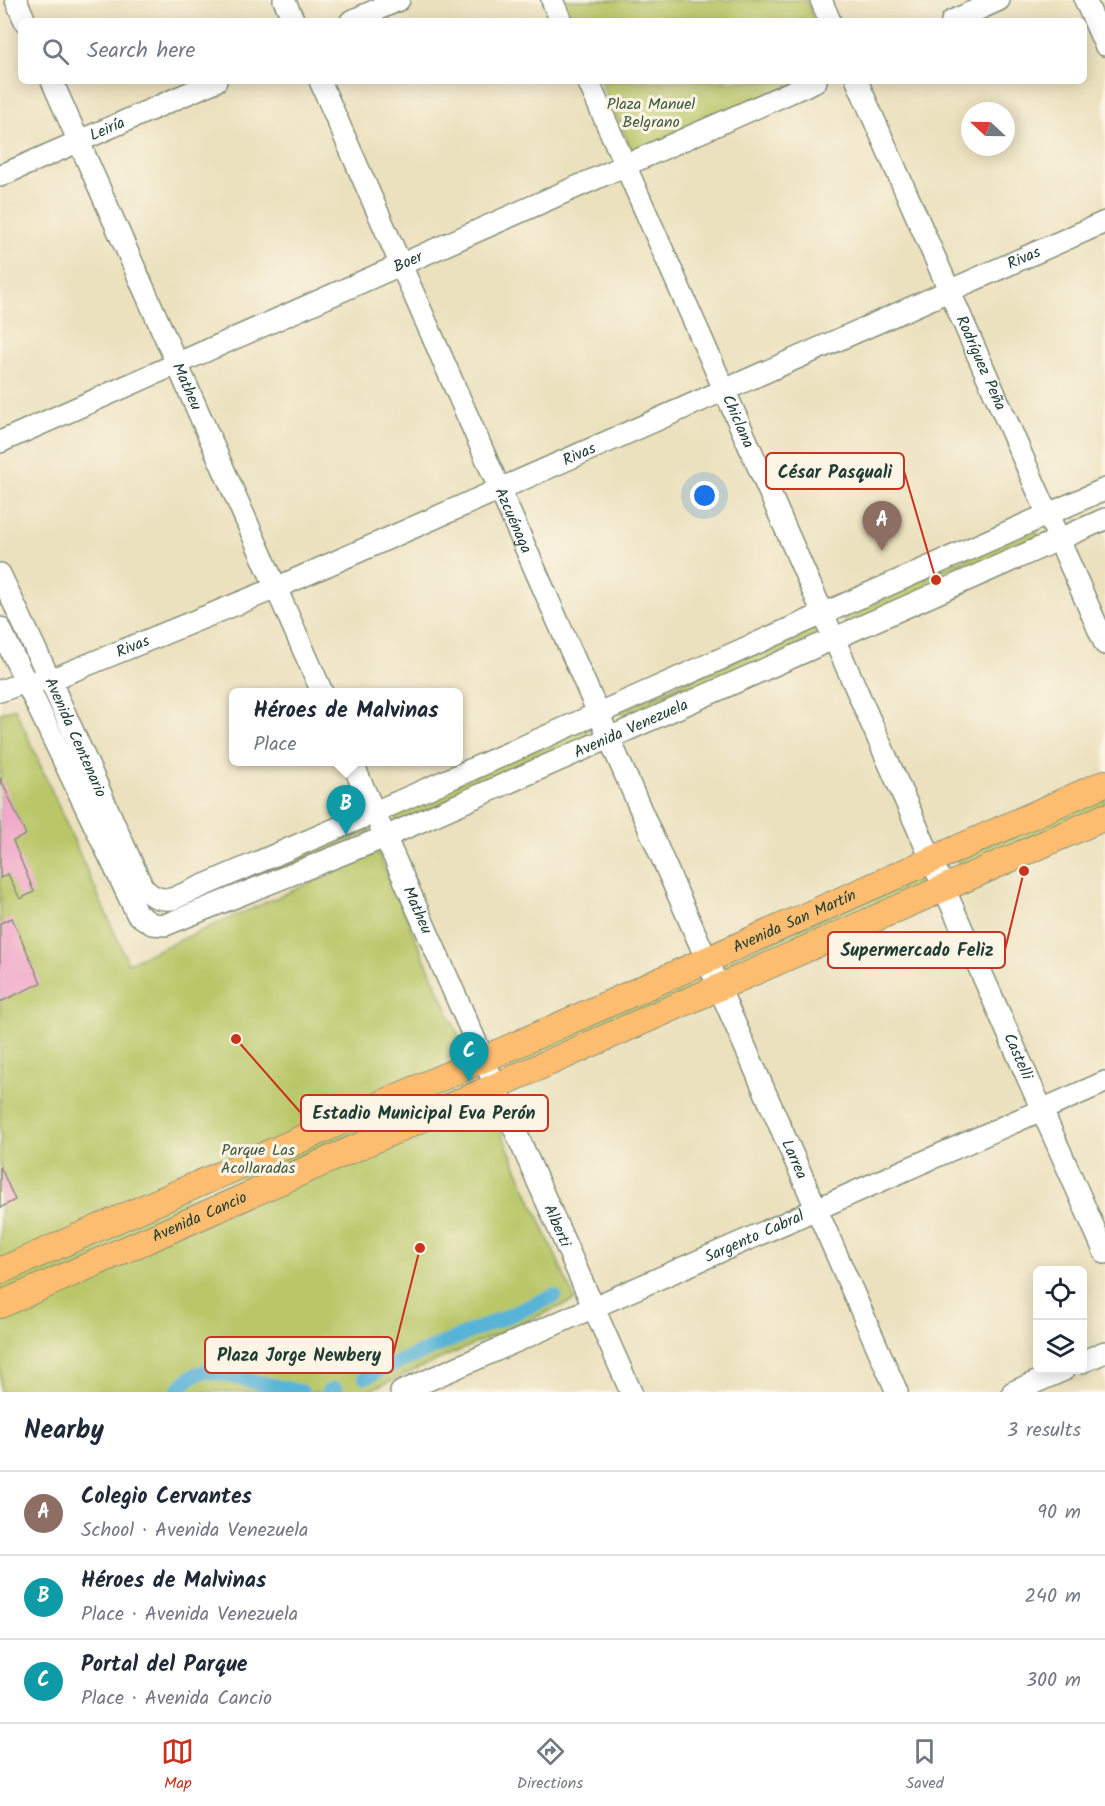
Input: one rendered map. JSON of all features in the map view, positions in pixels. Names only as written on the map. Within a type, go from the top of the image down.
[{"type":"main road","name":"Avenida San Martín","points":[[484,1059],[1105,783]]},
{"type":"main road","name":"Avenida San Martín","points":[[496,1087],[1105,817]]},
{"type":"main road","name":"Avenida Cancio","points":[[2,1270],[484,1059]]},
{"type":"main road","name":"Avenida Cancio","points":[[8,1301],[496,1087]]},
{"type":"main road","points":[[2,1270],[8,1301]]},
{"type":"street","points":[[16,0],[24,18]]},
{"type":"street","points":[[284,0],[293,18]]},
{"type":"street","points":[[358,18],[399,0]]},
{"type":"street","points":[[552,0],[560,18]]},
{"type":"street","points":[[821,0],[829,18]]},
{"type":"street","points":[[959,18],[999,0]]},
{"type":"street","points":[[1085,0],[1105,45]]},
{"type":"street","name":"Matheu","points":[[53,84],[320,688]]},
{"type":"street","name":"Leiría","points":[[0,176],[209,84]]},
{"type":"street","name":"Azcuénaga","points":[[321,84],[707,959]]},
{"type":"street","name":"Chiclana","points":[[589,84],[932,860]]},
{"type":"street","name":"Boer","points":[[0,442],[809,84]]},
{"type":"street","name":"Rodríguez Peña","points":[[858,84],[1105,644]]},
{"type":"street","name":"Rivas","points":[[0,691],[38,681],[276,588],[1105,222]]},
{"type":"street","name":"Avenida Venezuela","points":[[155,898],[172,899],[375,812],[1105,489]]},
{"type":"street","name":"Avenida Venezuela","points":[[149,922],[165,925],[386,837],[1105,519]]},
{"type":"street","name":"Avenida Centenario","points":[[0,574],[38,681],[137,914],[149,922]]},
{"type":"street","name":"Avenida Centenario","points":[[0,628],[38,681],[142,886],[155,898]]},
{"type":"street","name":"Matheu","points":[[354,766],[484,1059]]},
{"type":"street","name":"Castelli","points":[[932,860],[1105,1253]]},
{"type":"street","points":[[149,922],[155,898]]},
{"type":"street","name":"Larrea","points":[[707,959],[897,1392]]},
{"type":"street","name":"Alberti","points":[[484,1059],[631,1392]]},
{"type":"street","name":"Sargento Cabral","points":[[401,1392],[1105,1082]]},
{"type":"street","points":[[1087,1360],[1105,1352]]},
{"type":"street","points":[[1013,1392],[1055,1374]]},
{"type":"green space","points":[[563,0],[806,0],[814,18],[571,18]]},
{"type":"green space","name":"Plaza Manuel Belgrano","points":[[601,84],[801,84],[635,157]]},
{"type":"green space","points":[[1035,527],[1040,540],[848,626],[843,614]]},
{"type":"green space","points":[[814,624],[819,636],[627,723],[621,711]]},
{"type":"green space","name":"Parque Las Acollaradas","points":[[15,708],[128,963],[378,853],[575,1300],[365,1392],[0,1392],[0,713]]},
{"type":"green space","points":[[585,726],[590,738],[398,824],[393,812]]},
{"type":"green space","points":[[1105,791],[1105,806],[961,870],[956,858]]},
{"type":"green space","points":[[365,819],[370,831],[177,917],[172,905]]},
{"type":"green space","points":[[916,876],[921,888],[729,974],[723,962]]},
{"type":"green space","points":[[698,973],[703,985],[511,1071],[505,1059]]},
{"type":"building","points":[[0,777],[26,835],[13,841],[34,892],[20,899],[8,874],[0,878]]},
{"type":"building","points":[[12,918],[41,983],[0,1002],[0,923]]},
{"type":"building","points":[[0,1166],[15,1200],[0,1208]]},
{"type":"waterway","points":[[365,1377],[554,1296]]},
{"type":"waterway","points":[[177,1392],[190,1378],[207,1371],[302,1392]]},
{"type":"waterway","points":[[328,1392],[335,1389]]},
{"type":"place","name":"Colegio Cervantes","points":[[882,551]]},
{"type":"place","name":"César Pasquali","points":[[936,580]]},
{"type":"place","name":"Héroes de Malvinas","points":[[346,835]]},
{"type":"place","name":"Supermercado Feliz","points":[[1024,871]]},
{"type":"place","name":"Estadio Municipal Eva Perón","points":[[236,1039]]},
{"type":"place","name":"Portal del Parque","points":[[469,1082]]},
{"type":"place","name":"Plaza Jorge Newbery","points":[[420,1248]]}]
